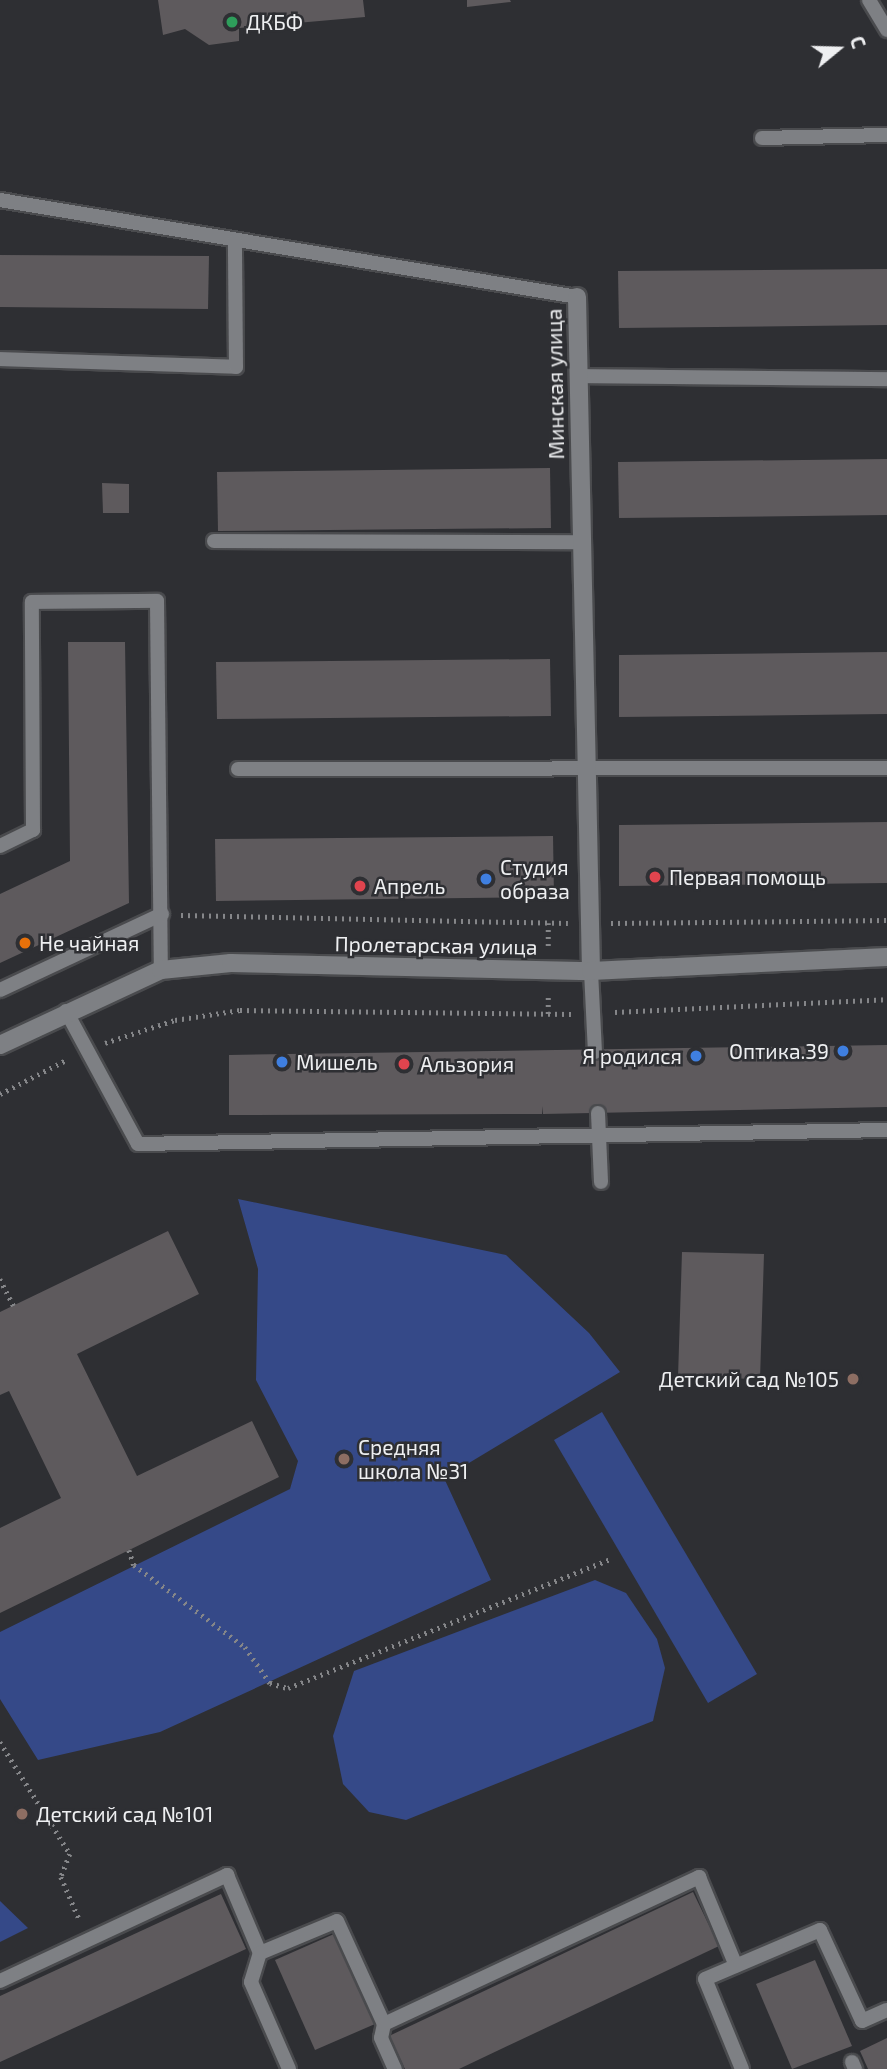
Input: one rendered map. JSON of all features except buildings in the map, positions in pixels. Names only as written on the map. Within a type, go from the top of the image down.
[{"type":"main road","name":"Минская улица","points":[[577,297],[591,971]]},
{"type":"main road","name":"Пролетарская улица","points":[[0,1045],[66,1011],[162,970],[231,963],[591,971],[887,957]]},
{"type":"lane","points":[[869,0],[887,30]]},
{"type":"lane","points":[[762,138],[887,135]]},
{"type":"lane","name":"Минская улица","points":[[0,200],[577,297]]},
{"type":"lane","points":[[0,359],[236,367],[235,241]]},
{"type":"lane","points":[[578,376],[887,379]]},
{"type":"lane","points":[[214,541],[581,542]]},
{"type":"lane","points":[[0,846],[33,830],[32,602],[157,601],[162,970]]},
{"type":"lane","points":[[238,769],[887,768]]},
{"type":"lane","points":[[0,990],[162,914]]},
{"type":"lane","points":[[591,971],[595,1052]]},
{"type":"lane","points":[[66,1011],[138,1144],[887,1130]]},
{"type":"lane","points":[[598,1113],[601,1182]]},
{"type":"lane","points":[[0,1981],[228,1875],[260,1953],[251,1982],[289,2069]]},
{"type":"lane","points":[[384,2024],[699,1877],[736,1966]]},
{"type":"lane","points":[[260,1953],[337,1921],[384,2024],[381,2038],[395,2069]]},
{"type":"lane","points":[[741,2069],[705,1979],[820,1930],[862,2021],[887,2010]]},
{"type":"path","points":[[162,914],[590,923],[887,920]]},
{"type":"path","points":[[0,1094],[87,1049],[175,1020],[240,1010],[593,1013],[887,999]]},
{"type":"path","points":[[0,1279],[14,1306]]},
{"type":"path","points":[[129,1550],[134,1566],[245,1647],[270,1683],[288,1688],[610,1559]]},
{"type":"path","points":[[0,1742],[70,1854],[61,1877],[89,1940]]},
{"type":"shaded area","points":[[238,1199],[506,1255],[589,1333],[620,1372],[444,1478],[491,1580],[160,1732],[38,1760],[0,1699],[0,1632],[290,1489],[298,1461],[256,1380],[258,1269]]},
{"type":"shaded area","points":[[602,1412],[757,1674],[708,1703],[554,1440]]},
{"type":"shaded area","points":[[595,1580],[626,1593],[657,1639],[665,1668],[653,1721],[406,1820],[369,1812],[343,1784],[333,1736],[354,1671]]},
{"type":"shaded area","points":[[0,1901],[28,1928],[0,1942]]},
{"type":"place","name":"ДКБФ","points":[[232,22]]},
{"type":"place","name":"Первая помощь","points":[[655,877]]},
{"type":"place","name":"Студия образа","points":[[486,879]]},
{"type":"place","name":"Апрель","points":[[360,886]]},
{"type":"place","name":"Не чайная","points":[[25,943]]},
{"type":"place","name":"Оптика.39","points":[[843,1051]]},
{"type":"place","name":"Я родился","points":[[696,1056]]},
{"type":"place","name":"Мишель","points":[[282,1062]]},
{"type":"place","name":"Альзория","points":[[404,1064]]},
{"type":"place","name":"Детский сад №105","points":[[853,1379]]},
{"type":"place","name":"Средняя школа №31","points":[[344,1459]]},
{"type":"place","name":"Детский сад №101","points":[[22,1814]]}]
